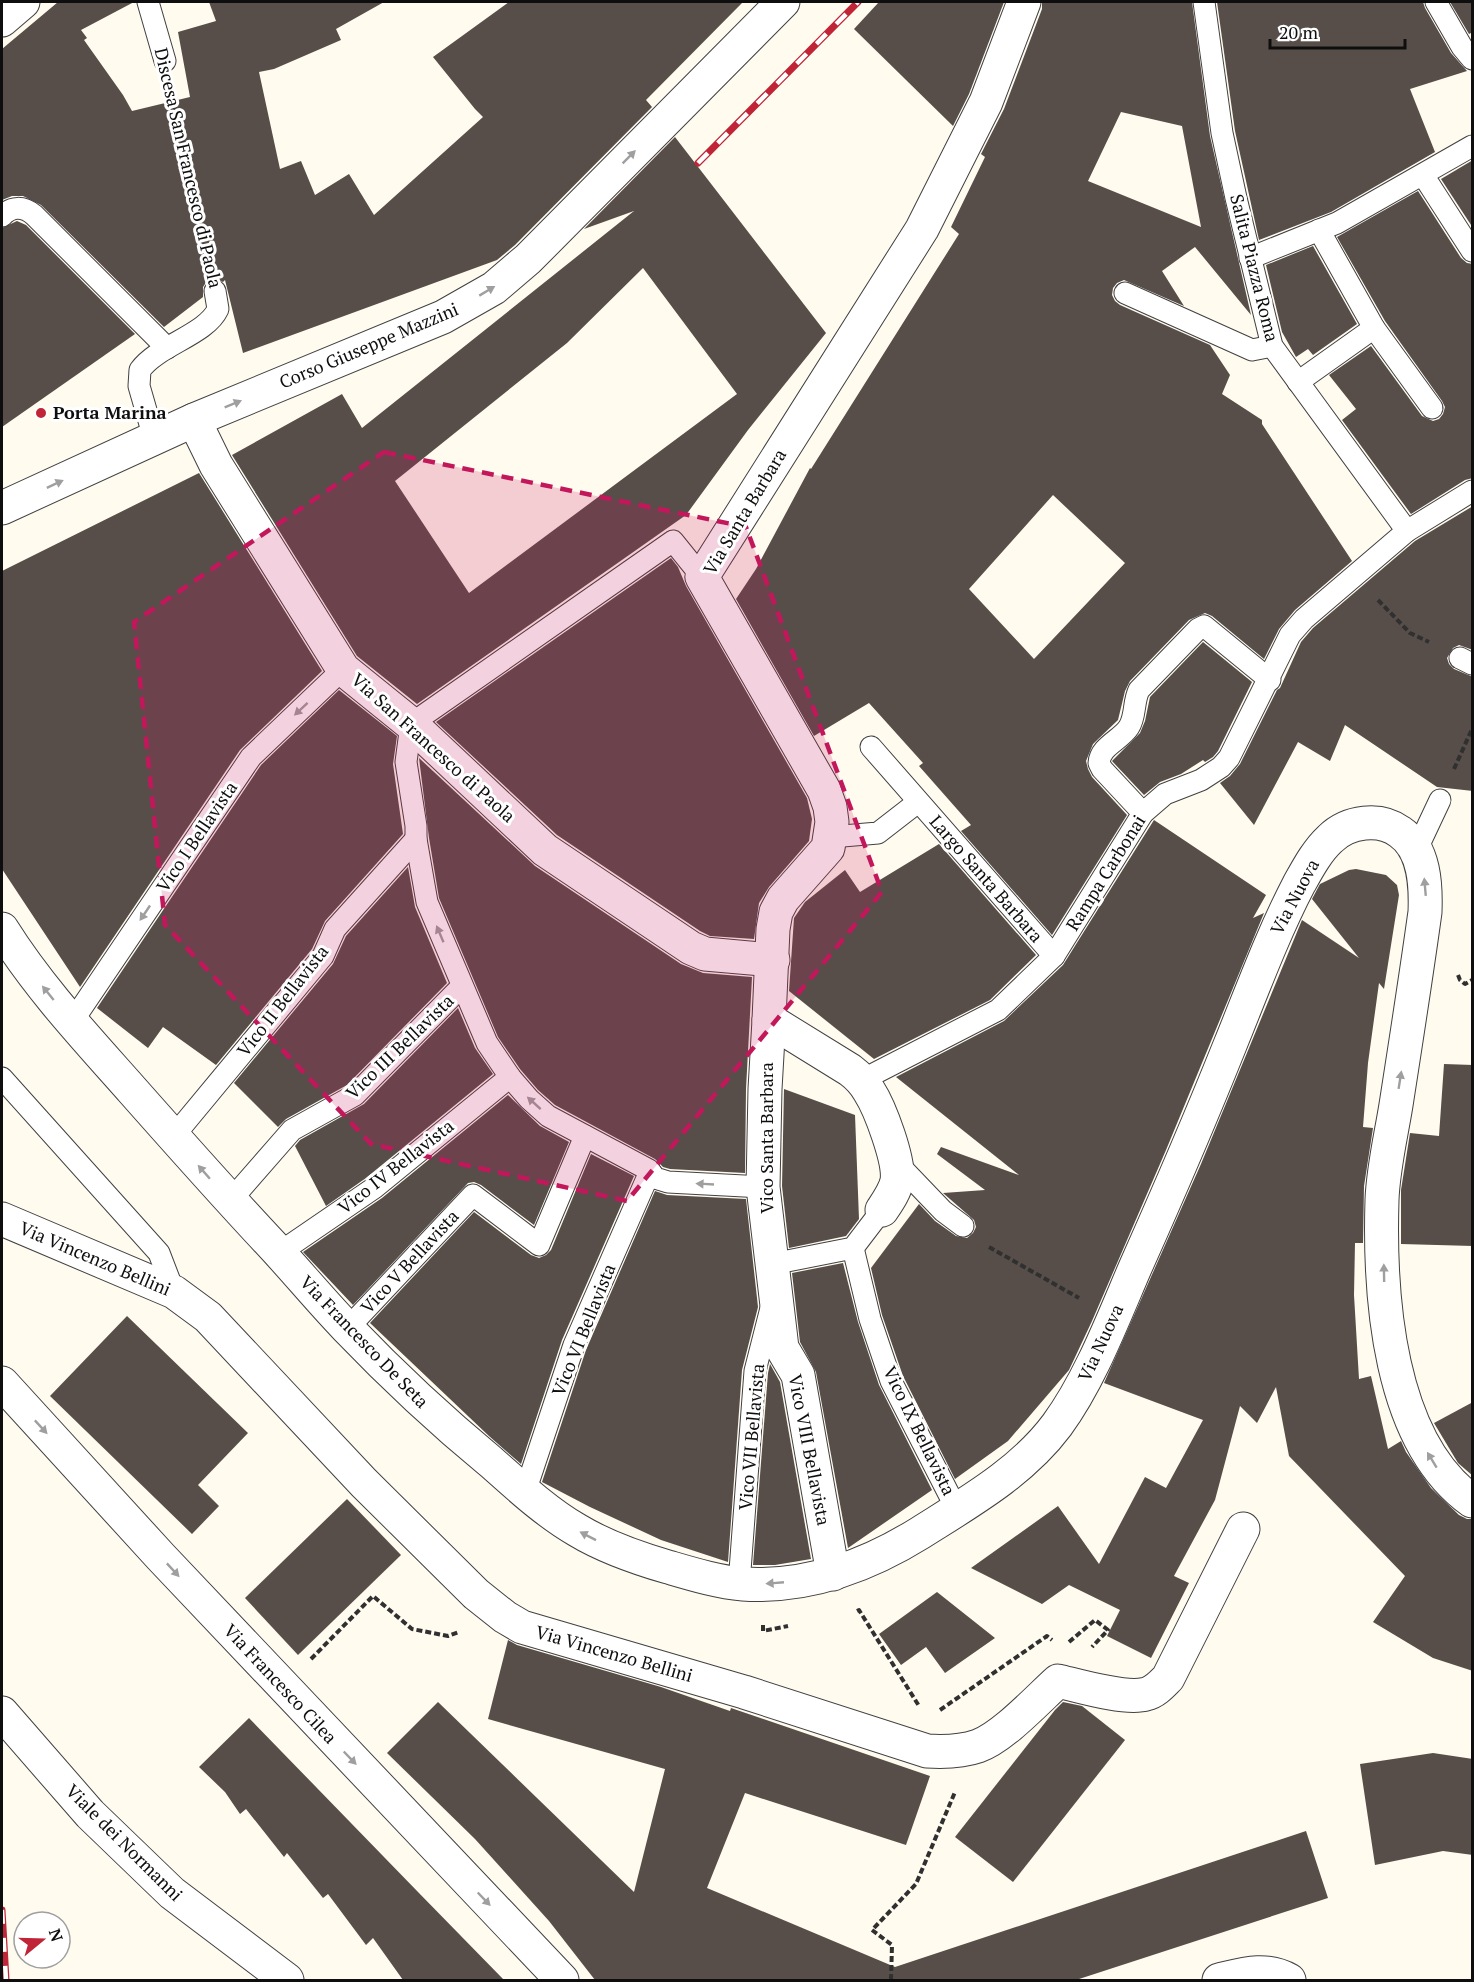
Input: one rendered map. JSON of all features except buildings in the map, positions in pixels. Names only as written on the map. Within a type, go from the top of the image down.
[{"type":"street","points":[[2,20],[22,2]]},
{"type":"street","name":"Corso Giuseppe Mazzini","points":[[2,508],[194,420],[443,317],[494,288],[528,259],[783,2]]},
{"type":"street","name":"Via Santa Barbara","points":[[831,837],[830,807],[824,790],[702,576],[922,229],[986,102],[1024,2]]},
{"type":"street","name":"Via San Francesco di Paola","points":[[194,420],[216,465],[344,669],[411,724],[545,850],[691,948],[705,954],[773,960]]},
{"type":"street","name":"Via Nuova","points":[[833,1574],[870,1560],[904,1543],[992,1487],[1025,1460],[1056,1426],[1076,1395],[1114,1317],[1196,1128],[1281,918],[1312,861],[1329,839],[1338,832],[1364,823],[1380,823],[1395,828],[1407,837],[1416,851],[1426,891],[1425,912],[1382,1198],[1384,1286],[1389,1332],[1410,1416],[1421,1441],[1437,1469],[1455,1489],[1473,1501]]},
{"type":"street","points":[[773,960],[776,912],[783,899],[820,859],[828,848],[831,837]]},
{"type":"street","name":"Via Francesco De Seta","points":[[2,929],[20,958],[72,1023],[347,1329],[440,1419],[525,1492],[574,1529],[610,1547],[693,1575],[752,1584],[800,1580],[833,1574]]},
{"type":"street","name":"Vico Santa Barbara","points":[[773,960],[765,1089],[763,1187],[773,1278]]},
{"type":"street","points":[[769,1020],[850,1070],[862,1080],[871,1094],[897,1163],[897,1181],[882,1210]]},
{"type":"street","name":"Via Vincenzo Bellini","points":[[2,1219],[174,1292],[208,1317],[364,1483],[476,1594],[522,1627],[744,1692],[927,1751],[948,1752],[980,1746],[999,1734],[1058,1682]]},
{"type":"street","name":"Vico VIII Bellavista","points":[[773,1278],[782,1348],[798,1375],[833,1574]]},
{"type":"street","name":"Via Francesco Cilea","points":[[2,1383],[284,1688],[562,1980]]},
{"type":"street","points":[[1058,1682],[1130,1696],[1146,1694],[1158,1688],[1168,1677],[1243,1529]]},
{"type":"street","name":"Viale dei Normanni","points":[[2,1713],[90,1814],[172,1893],[287,1980]]},
{"type":"street","points":[[1220,1980],[1260,1971],[1280,1975],[1289,1980]]},
{"type":"lane","name":"Discesa San Francesco di Paola","points":[[148,2],[165,61]]},
{"type":"lane","name":"Salita Piazza Roma","points":[[1204,2],[1222,133],[1272,346],[1407,531]]},
{"type":"lane","points":[[1436,2],[1462,47],[1473,59]]},
{"type":"lane","points":[[1250,258],[1337,223],[1473,146]]},
{"type":"lane","points":[[1423,175],[1473,251]]},
{"type":"lane","points":[[2,216],[10,210],[19,208],[26,209],[34,215],[167,348]]},
{"type":"lane","points":[[1319,230],[1374,328],[1432,408]]},
{"type":"lane","name":"Discesa San Francesco di Paola","points":[[154,438],[139,386],[140,370],[144,364],[211,320],[218,309],[215,291]]},
{"type":"lane","points":[[1125,293],[1251,350],[1272,346]]},
{"type":"lane","points":[[1298,382],[1374,328]]},
{"type":"lane","name":"Rampa Carbonai","points":[[862,1080],[998,1010],[1054,956],[1143,813],[1165,794],[1201,780],[1221,767],[1229,758],[1270,680],[1290,635],[1305,619],[1407,531],[1473,491]]},
{"type":"lane","points":[[702,576],[673,541],[411,724],[406,762],[427,902],[487,1043],[510,1077],[548,1116],[649,1170],[655,1178],[668,1182],[763,1187]]},
{"type":"lane","points":[[1143,813],[1099,763],[1102,753],[1128,728],[1135,697],[1154,675],[1198,629],[1204,626],[1270,680]]},
{"type":"lane","name":"Vico I Bellavista","points":[[72,1023],[250,757],[344,669]]},
{"type":"lane","name":"Largo Santa Barbara","points":[[871,747],[1054,956]]},
{"type":"lane","points":[[1416,851],[1440,800]]},
{"type":"lane","name":"Largo Santa Barbara","points":[[831,837],[878,833],[918,802]]},
{"type":"lane","name":"Vico II Bellavista","points":[[173,1137],[323,956],[335,929],[416,839]]},
{"type":"lane","name":"Vico III Bellavista","points":[[230,1201],[292,1130],[355,1095],[462,986]]},
{"type":"lane","name":"Vico IV Bellavista","points":[[279,1253],[374,1188],[510,1077]]},
{"type":"lane","points":[[2,1078],[159,1253],[174,1292]]},
{"type":"lane","name":"Vico V Bellavista","points":[[347,1329],[473,1195],[539,1245],[585,1136]]},
{"type":"lane","points":[[897,1163],[943,1211],[963,1226]]},
{"type":"lane","name":"Vico VI Bellavista","points":[[525,1492],[574,1345],[651,1173]]},
{"type":"lane","points":[[773,1278],[853,1248],[882,1210]]},
{"type":"lane","name":"Vico IX Bellavista","points":[[853,1248],[870,1319],[891,1380],[957,1510]]},
{"type":"lane","name":"Vico VII Bellavista","points":[[752,1584],[755,1371],[773,1278]]},
{"type":"path","name":"Discesa San Francesco di Paola","points":[[165,61],[215,291]]},
{"type":"path","points":[[1354,576],[1410,633],[1466,661]]},
{"type":"path","points":[[1440,800],[1473,729]]},
{"type":"path","points":[[963,1226],[992,1250],[1114,1317]]},
{"type":"path","points":[[752,1584],[763,1631],[795,1624]]},
{"type":"path","points":[[284,1688],[374,1596],[412,1629],[448,1636],[506,1617]]},
{"type":"path","points":[[848,1612],[859,1610],[920,1707],[929,1709]]},
{"type":"path","points":[[1058,1682],[1107,1630],[1095,1620],[1061,1648]]},
{"type":"path","points":[[938,1712],[1047,1636],[1054,1642]]},
{"type":"path","points":[[891,1980],[892,1944],[872,1930],[916,1884],[957,1787]]},
{"type":"highlighted area","points":[[384,452],[746,527],[882,892],[627,1201],[371,1144],[165,925],[134,622]]},
{"type":"railway","points":[[698,163],[858,2]]},
{"type":"railway","points":[[2,1910],[6,1980]]},
{"type":"place","name":"Porta Marina","points":[[41,413]]}]
